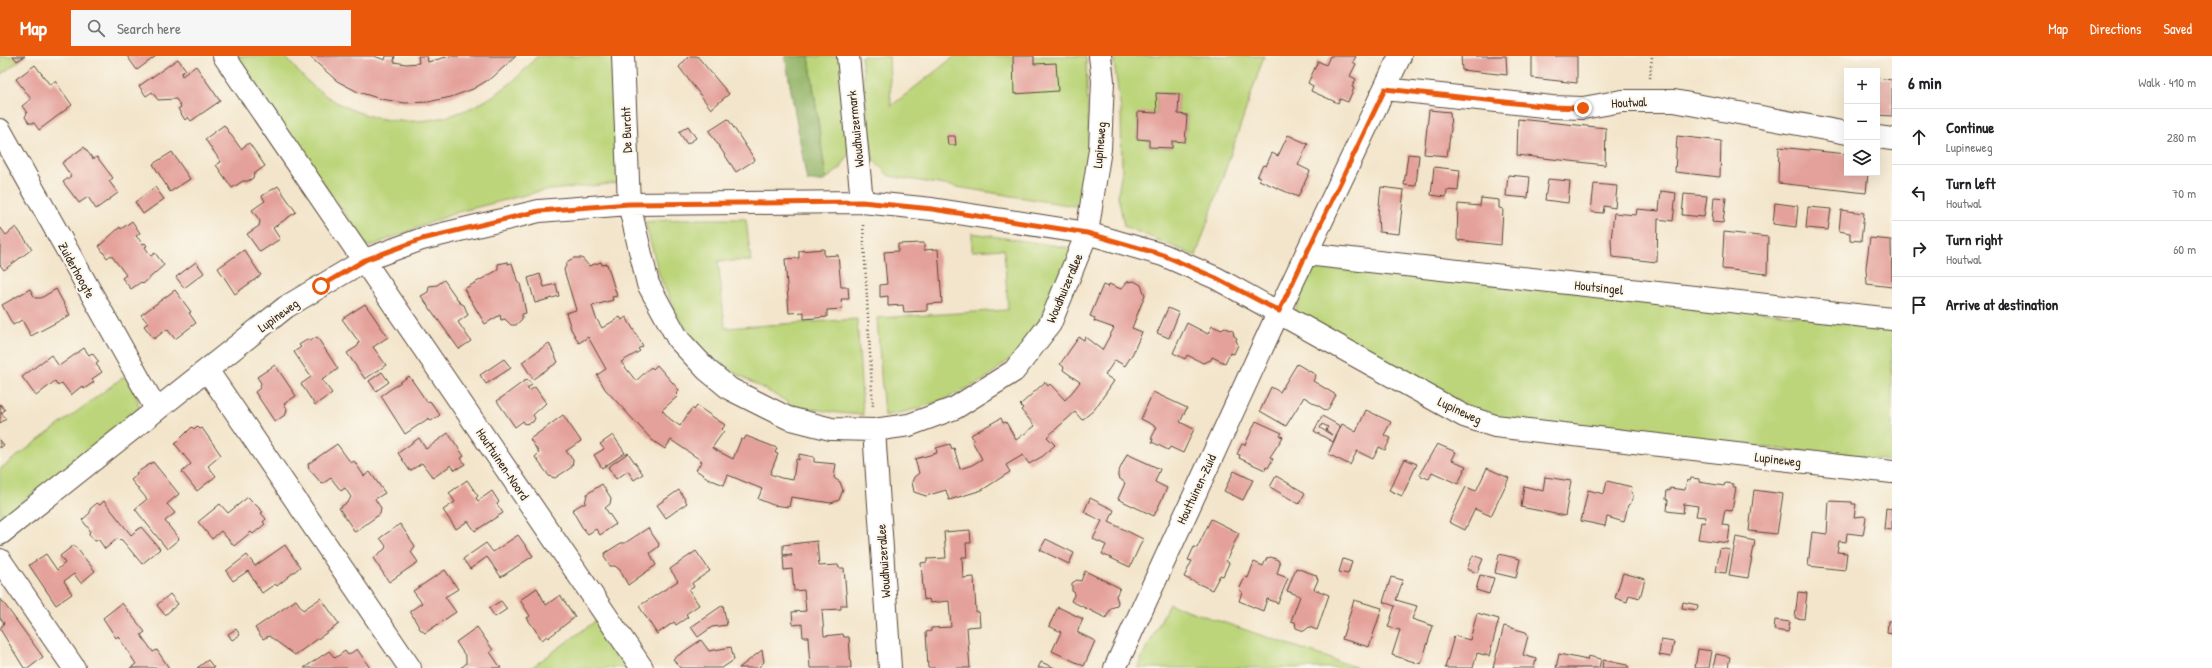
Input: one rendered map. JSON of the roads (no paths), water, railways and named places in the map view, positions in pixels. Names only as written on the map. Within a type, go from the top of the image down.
[{"type":"street","points":[[224,56],[365,260]]},
{"type":"street","name":"De Burcht","points":[[623,56],[629,204]]},
{"type":"street","name":"Woudhuizermark","points":[[848,56],[862,202]]},
{"type":"street","name":"Lupineweg","points":[[1087,233],[1100,149],[1103,81],[1100,56]]},
{"type":"street","points":[[1279,311],[1400,56]]},
{"type":"street","name":"Houtwal","points":[[1385,89],[1552,107],[1583,108],[1622,101],[1674,101],[1844,132]]},
{"type":"street","name":"Zuiderhoogte","points":[[0,130],[156,409]]},
{"type":"street","points":[[1880,137],[1892,139]]},
{"type":"street","name":"Lupineweg","points":[[0,534],[286,307],[365,260],[422,239],[539,211],[629,204],[862,202],[932,209],[1087,233],[1163,255],[1216,278],[1279,311],[1464,416],[1495,426],[1892,472]]},
{"type":"street","name":"Woudhuizerallee","points":[[629,204],[648,284],[678,339],[707,370],[730,389],[788,418],[832,429],[874,430],[909,425],[955,408],[1014,370],[1050,324],[1087,233]]},
{"type":"street","name":"Houtsingel","points":[[1306,254],[1892,319]]},
{"type":"street","name":"Houttuinen-Noord","points":[[365,260],[642,668]]},
{"type":"street","name":"Houttuinen-Zuid","points":[[1115,668],[1279,311]]},
{"type":"street","points":[[207,370],[410,668]]},
{"type":"street","name":"Woudhuizerallee","points":[[874,430],[890,668]]},
{"type":"street","points":[[0,560],[74,668]]}]
